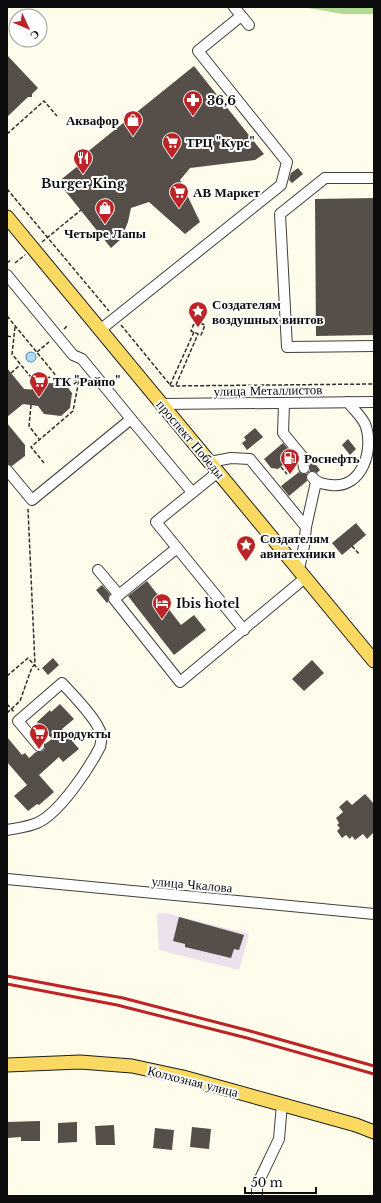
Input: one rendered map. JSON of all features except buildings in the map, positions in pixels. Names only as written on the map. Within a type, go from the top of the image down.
[{"type":"main road","name":"проспект Победы","points":[[7,217],[374,661]]},
{"type":"main road","name":"Колхозная улица","points":[[7,1065],[80,1062],[132,1066],[155,1070],[282,1104],[356,1125],[374,1132]]},
{"type":"street","points":[[234,7],[249,26]]},
{"type":"street","points":[[100,330],[281,185],[287,162],[198,51],[241,16]]},
{"type":"street","points":[[374,178],[325,178],[280,214],[287,347],[374,346]]},
{"type":"street","points":[[7,275],[73,355],[82,359],[192,492]]},
{"type":"street","points":[[177,548],[114,599],[180,682],[244,630],[302,573],[306,527],[314,479],[337,486],[351,482],[358,476],[366,460],[368,451],[367,431],[360,417],[348,402]]},
{"type":"street","name":"улица Металлистов","points":[[162,404],[374,402]]},
{"type":"street","points":[[284,403],[283,433],[302,456],[304,468]]},
{"type":"street","points":[[7,470],[32,500],[131,419]]},
{"type":"street","points":[[244,630],[156,522],[192,492],[214,467],[231,458],[250,459],[306,527]]},
{"type":"street","points":[[98,570],[119,595]]},
{"type":"street","points":[[7,830],[39,822],[63,802],[74,788],[100,747],[101,733],[89,714],[62,683],[18,721],[39,746]]},
{"type":"street","name":"улица Чкалова","points":[[7,879],[374,914]]},
{"type":"street","points":[[257,1196],[257,1185],[279,1139],[282,1104]]},
{"type":"path","points":[[7,134],[44,101],[57,116]]},
{"type":"path","points":[[7,189],[170,385],[374,384]]},
{"type":"path","points":[[16,263],[81,210]]},
{"type":"path","points":[[7,264],[12,259]]},
{"type":"path","points":[[7,316],[58,378]]},
{"type":"path","points":[[175,386],[198,334],[200,335],[205,325],[195,321],[191,331],[198,334]]},
{"type":"path","points":[[15,326],[12,354],[30,376],[101,382]]},
{"type":"path","points":[[170,385],[194,332]]},
{"type":"path","points":[[7,336],[14,337]]},
{"type":"path","points":[[182,358],[187,360]]},
{"type":"path","points":[[11,373],[21,365]]},
{"type":"path","points":[[33,390],[34,376]]},
{"type":"path","points":[[69,388],[78,380]]},
{"type":"path","points":[[44,463],[31,447],[73,411],[78,380]]},
{"type":"path","points":[[31,405],[28,426],[40,439]]},
{"type":"path","points":[[281,467],[287,474]]},
{"type":"path","points":[[7,713],[20,701],[32,667],[35,665],[28,504],[32,500]]},
{"type":"path","points":[[352,546],[359,554]]},
{"type":"path","points":[[7,676],[28,658],[39,670]]},
{"type":"shaded area","points":[[167,913],[249,934],[239,970],[159,950],[157,914]]},
{"type":"green space","points":[[302,7],[374,7],[374,14],[343,14]]},
{"type":"water","points":[[31,352],[36,357],[31,362],[26,357]]},
{"type":"railway","points":[[7,976],[123,998],[250,1031],[374,1066]]},
{"type":"railway","points":[[7,984],[117,1005],[247,1038],[374,1074]]},
{"type":"place","name":"36,6","points":[[193,117]]},
{"type":"place","name":"Аквафор","points":[[133,137]]},
{"type":"place","name":"ТРЦ \"Курс\"","points":[[172,159]]},
{"type":"place","name":"Burger King","points":[[83,175]]},
{"type":"place","name":"АВ Маркет","points":[[179,209]]},
{"type":"place","name":"Четыре Лапы","points":[[105,225]]},
{"type":"place","name":"Создателям воздушных винтов","points":[[198,328]]},
{"type":"place","name":"ТК \"Райпо\"","points":[[39,398]]},
{"type":"place","name":"Роснефть","points":[[290,475]]},
{"type":"place","name":"Создателям авиатехники","points":[[246,562]]},
{"type":"place","name":"Ibis hotel","points":[[162,620]]},
{"type":"place","name":"продукты","points":[[39,750]]}]
